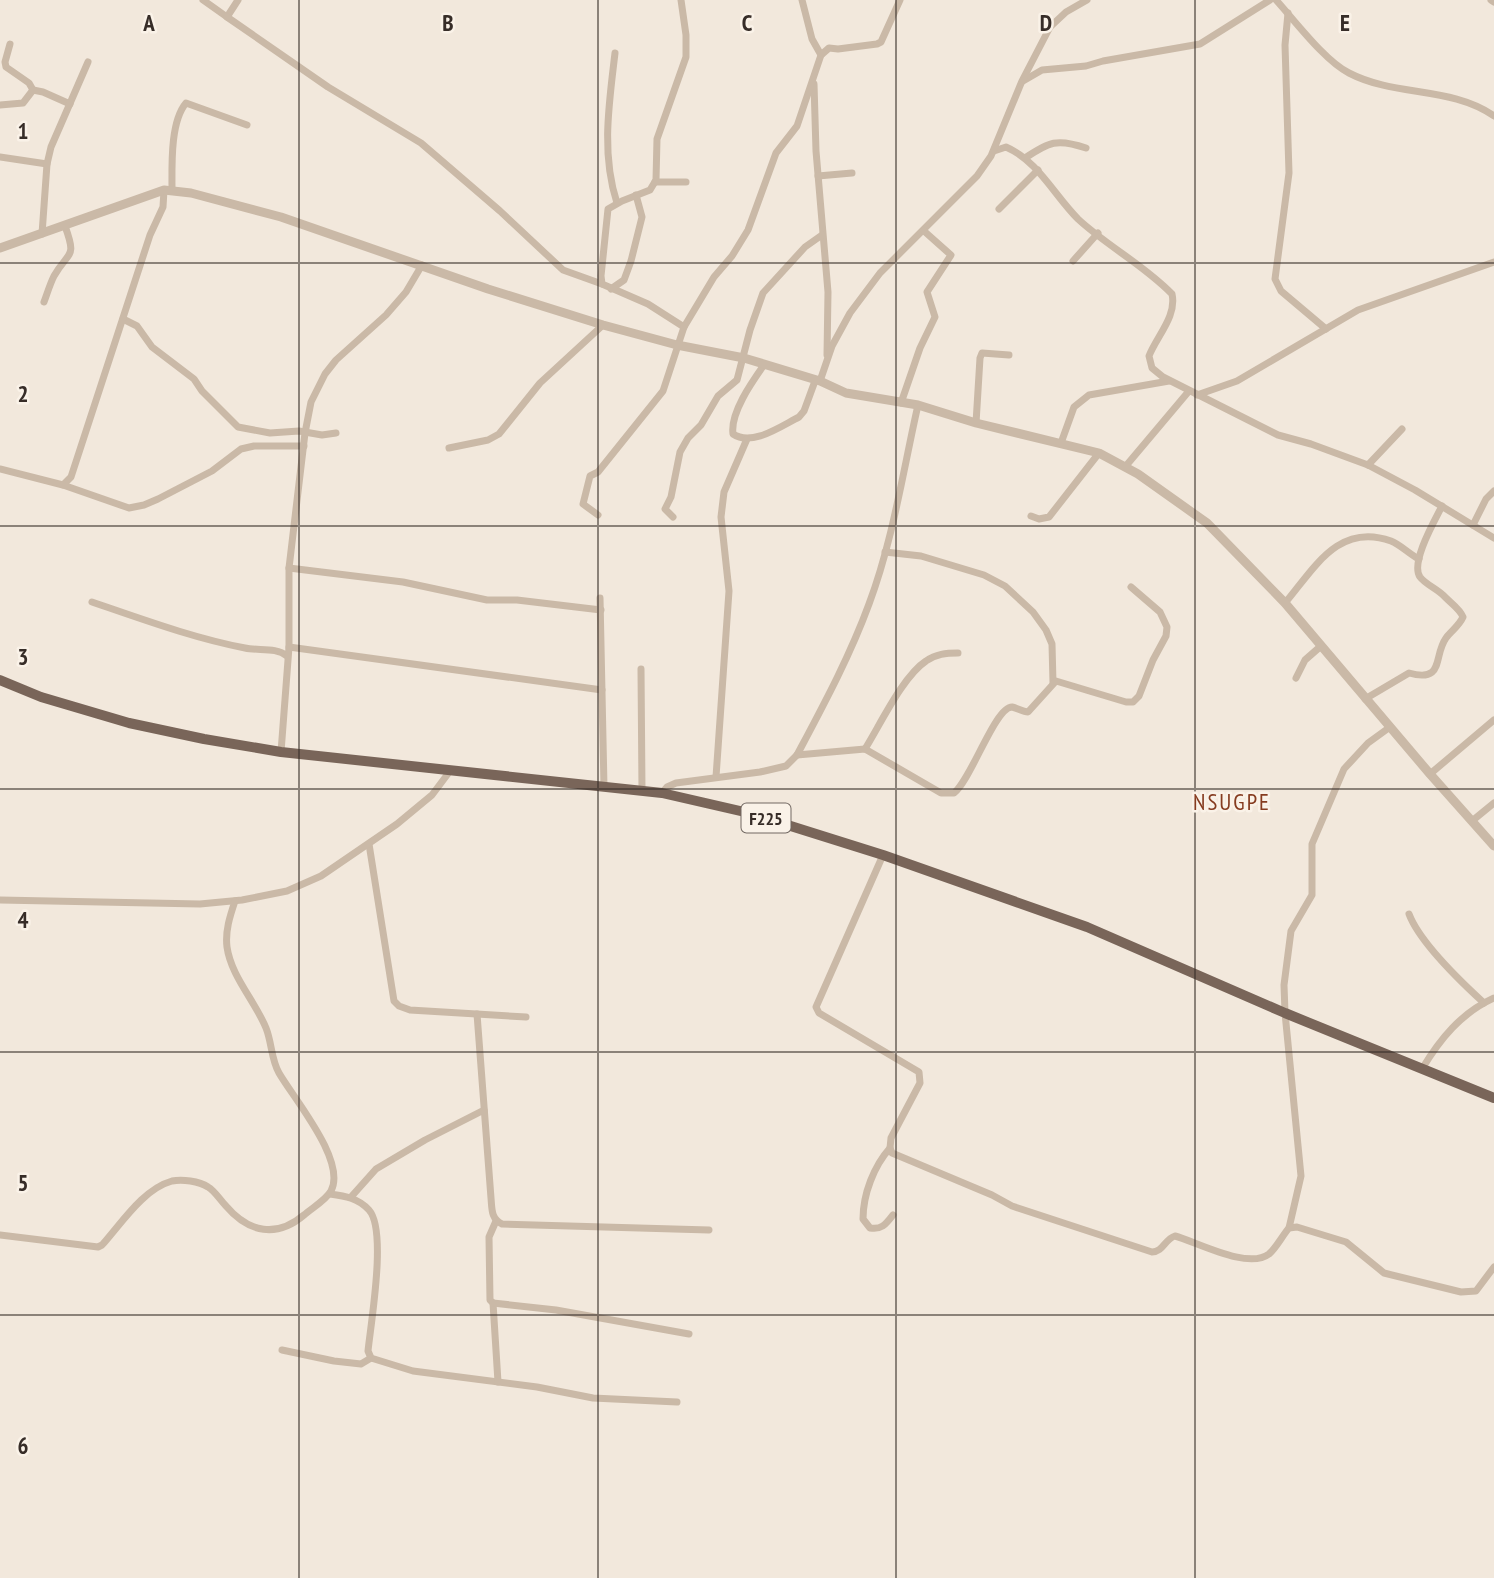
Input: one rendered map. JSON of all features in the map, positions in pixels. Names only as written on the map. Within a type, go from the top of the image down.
[{"type":"main road","name":"F225","points":[[0,680],[41,697],[129,723],[204,739],[281,752],[662,793],[749,813],[883,855],[1087,927],[1285,1013],[1494,1098]]},
{"type":"street","points":[[203,0],[328,87],[421,143],[563,270],[648,304],[684,327]]},
{"type":"street","points":[[227,17],[238,0]]},
{"type":"street","points":[[602,284],[608,209],[650,190],[655,182],[657,139],[686,57],[681,0]]},
{"type":"street","points":[[802,0],[812,39],[821,55]]},
{"type":"street","points":[[598,515],[583,504],[590,476],[598,472],[663,391],[684,327],[713,277],[732,256],[748,230],[776,153],[797,126],[821,55],[829,48],[877,44],[883,38],[900,0]]},
{"type":"street","points":[[764,365],[746,391],[732,427],[733,434],[740,439],[753,439],[799,417],[804,411],[832,346],[858,303],[880,273],[977,176],[994,151],[1022,81],[1051,27],[1066,12],[1087,0]]},
{"type":"street","points":[[1022,81],[1042,70],[1086,66],[1200,44],[1270,0]]},
{"type":"street","points":[[1276,0],[1331,60],[1348,73],[1374,83],[1464,101],[1494,116]]},
{"type":"street","points":[[1289,13],[1286,45],[1289,173],[1275,279],[1281,291],[1326,329]]},
{"type":"street","points":[[10,44],[6,67],[29,83],[33,90],[70,104]]},
{"type":"street","points":[[615,53],[607,142],[610,180],[617,203]]},
{"type":"street","points":[[43,234],[47,164],[55,135],[88,62]]},
{"type":"street","points":[[814,78],[818,176],[828,292],[826,363]]},
{"type":"street","points":[[0,105],[23,103],[33,90]]},
{"type":"street","points":[[63,485],[69,482],[74,470],[150,235],[163,207],[180,114],[186,103],[247,125]]},
{"type":"street","points":[[1024,158],[1056,141],[1086,148]]},
{"type":"street","points":[[994,151],[1006,147],[1024,158],[1038,170],[1079,219],[1172,294],[1172,312],[1149,356],[1152,368],[1170,381],[1278,435],[1311,444],[1368,466],[1494,538]]},
{"type":"street","points":[[0,157],[47,164]]},
{"type":"street","points":[[999,209],[1038,170]]},
{"type":"street","points":[[818,176],[852,173]]},
{"type":"street","points":[[655,182],[686,182]]},
{"type":"street","points":[[0,248],[168,190],[281,217],[603,325],[677,345],[744,358],[846,393],[918,405],[1099,453],[1138,474],[1207,523],[1285,603],[1494,846]]},
{"type":"street","points":[[611,289],[624,280],[631,261],[642,217],[636,195]]},
{"type":"street","points":[[44,302],[52,279],[71,251],[72,245],[65,226]]},
{"type":"street","points":[[901,403],[920,348],[935,317],[927,292],[951,255],[924,231]]},
{"type":"street","points":[[1073,261],[1098,233]]},
{"type":"street","points":[[673,517],[665,509],[671,497],[680,452],[708,415],[718,396],[737,380],[763,293],[805,247],[822,235]]},
{"type":"street","points":[[1197,395],[1237,381],[1359,310],[1494,263]]},
{"type":"street","points":[[281,752],[288,651],[289,568],[311,402],[335,360],[386,315],[406,292],[422,265]]},
{"type":"street","points":[[123,320],[137,326],[152,347],[194,379],[202,391],[238,427],[270,433],[336,433]]},
{"type":"street","points":[[449,449],[488,440],[499,434],[541,383],[603,325]]},
{"type":"street","points":[[976,422],[982,353],[1009,355]]},
{"type":"street","points":[[1061,443],[1074,407],[1089,395],[1170,381]]},
{"type":"street","points":[[1125,467],[1189,391]]},
{"type":"street","points":[[662,793],[676,783],[786,766],[797,755],[854,643],[870,602],[885,552],[918,405]]},
{"type":"street","points":[[1368,466],[1402,429]]},
{"type":"street","points":[[716,777],[729,592],[722,507],[727,484],[747,439]]},
{"type":"street","points":[[0,469],[63,485],[129,508],[158,499],[212,471],[241,449],[254,446],[304,446]]},
{"type":"street","points":[[1031,516],[1039,519],[1049,517],[1099,453]]},
{"type":"street","points":[[1473,525],[1486,499],[1494,491]]},
{"type":"street","points":[[1365,699],[1409,673],[1425,676],[1432,672],[1438,665],[1441,647],[1446,638],[1463,617],[1462,612],[1441,591],[1421,579],[1418,573],[1419,559],[1442,506]]},
{"type":"street","points":[[1285,603],[1329,551],[1344,541],[1365,538],[1388,540],[1419,559]]},
{"type":"street","points":[[885,552],[921,556],[984,575],[1005,586],[1033,612],[1046,630],[1052,644],[1053,683]]},
{"type":"street","points":[[289,568],[403,582],[487,600],[517,600],[601,610]]},
{"type":"street","points":[[797,755],[865,749],[941,793],[954,793],[964,782],[997,719],[1006,709],[1010,707],[1028,712],[1056,681],[1126,702],[1133,702],[1139,696],[1166,636],[1167,627],[1160,612],[1131,587]]},
{"type":"street","points":[[600,598],[604,787]]},
{"type":"street","points":[[92,602],[183,632],[247,649],[288,651],[602,690]]},
{"type":"street","points":[[1296,678],[1305,660],[1321,646]]},
{"type":"street","points":[[865,749],[911,674],[926,661],[943,653],[958,653]]},
{"type":"street","points":[[641,669],[642,791]]},
{"type":"street","points":[[1430,774],[1494,720]]},
{"type":"street","points":[[890,1149],[897,1156],[992,1195],[1012,1206],[1152,1252],[1158,1251],[1175,1236],[1231,1256],[1262,1258],[1272,1251],[1289,1228],[1301,1175],[1285,1013],[1284,985],[1291,931],[1312,895],[1312,844],[1344,769],[1368,743],[1390,727]]},
{"type":"street","points":[[0,900],[200,904],[235,901],[287,891],[321,876],[369,844],[432,795],[450,771]]},
{"type":"street","points":[[1472,821],[1494,803]]},
{"type":"street","points":[[369,844],[394,1001],[410,1010],[526,1017]]},
{"type":"street","points":[[883,855],[816,1007],[819,1013],[919,1072],[920,1083],[891,1138],[890,1149],[879,1161],[873,1174],[863,1219],[870,1228],[877,1229],[886,1225],[893,1215]]},
{"type":"street","points":[[0,1235],[98,1247],[103,1245],[139,1203],[154,1190],[177,1180],[206,1185],[237,1218],[276,1231],[292,1225],[330,1194],[335,1178],[334,1170],[319,1132],[280,1075],[274,1063],[267,1029],[232,965],[227,949],[227,933],[235,901]]},
{"type":"street","points":[[1409,914],[1418,934],[1484,1003]]},
{"type":"street","points":[[1422,1069],[1438,1042],[1449,1030],[1494,998]]},
{"type":"street","points":[[477,1014],[491,1198],[496,1221],[502,1224],[709,1230]]},
{"type":"street","points":[[351,1197],[376,1169],[484,1110]]},
{"type":"street","points":[[330,1194],[351,1197],[371,1212],[376,1222],[377,1272],[368,1350],[371,1359]]},
{"type":"street","points":[[496,1221],[489,1237],[490,1300],[494,1303],[556,1310],[689,1334]]},
{"type":"street","points":[[1289,1228],[1297,1227],[1346,1242],[1384,1273],[1461,1292],[1476,1291],[1494,1267]]},
{"type":"street","points":[[494,1303],[498,1382]]},
{"type":"street","points":[[282,1350],[361,1364],[371,1359],[413,1371],[593,1398],[677,1402]]},
{"type":"district","name":"NSUGPE","points":[[1232,801]]}]
